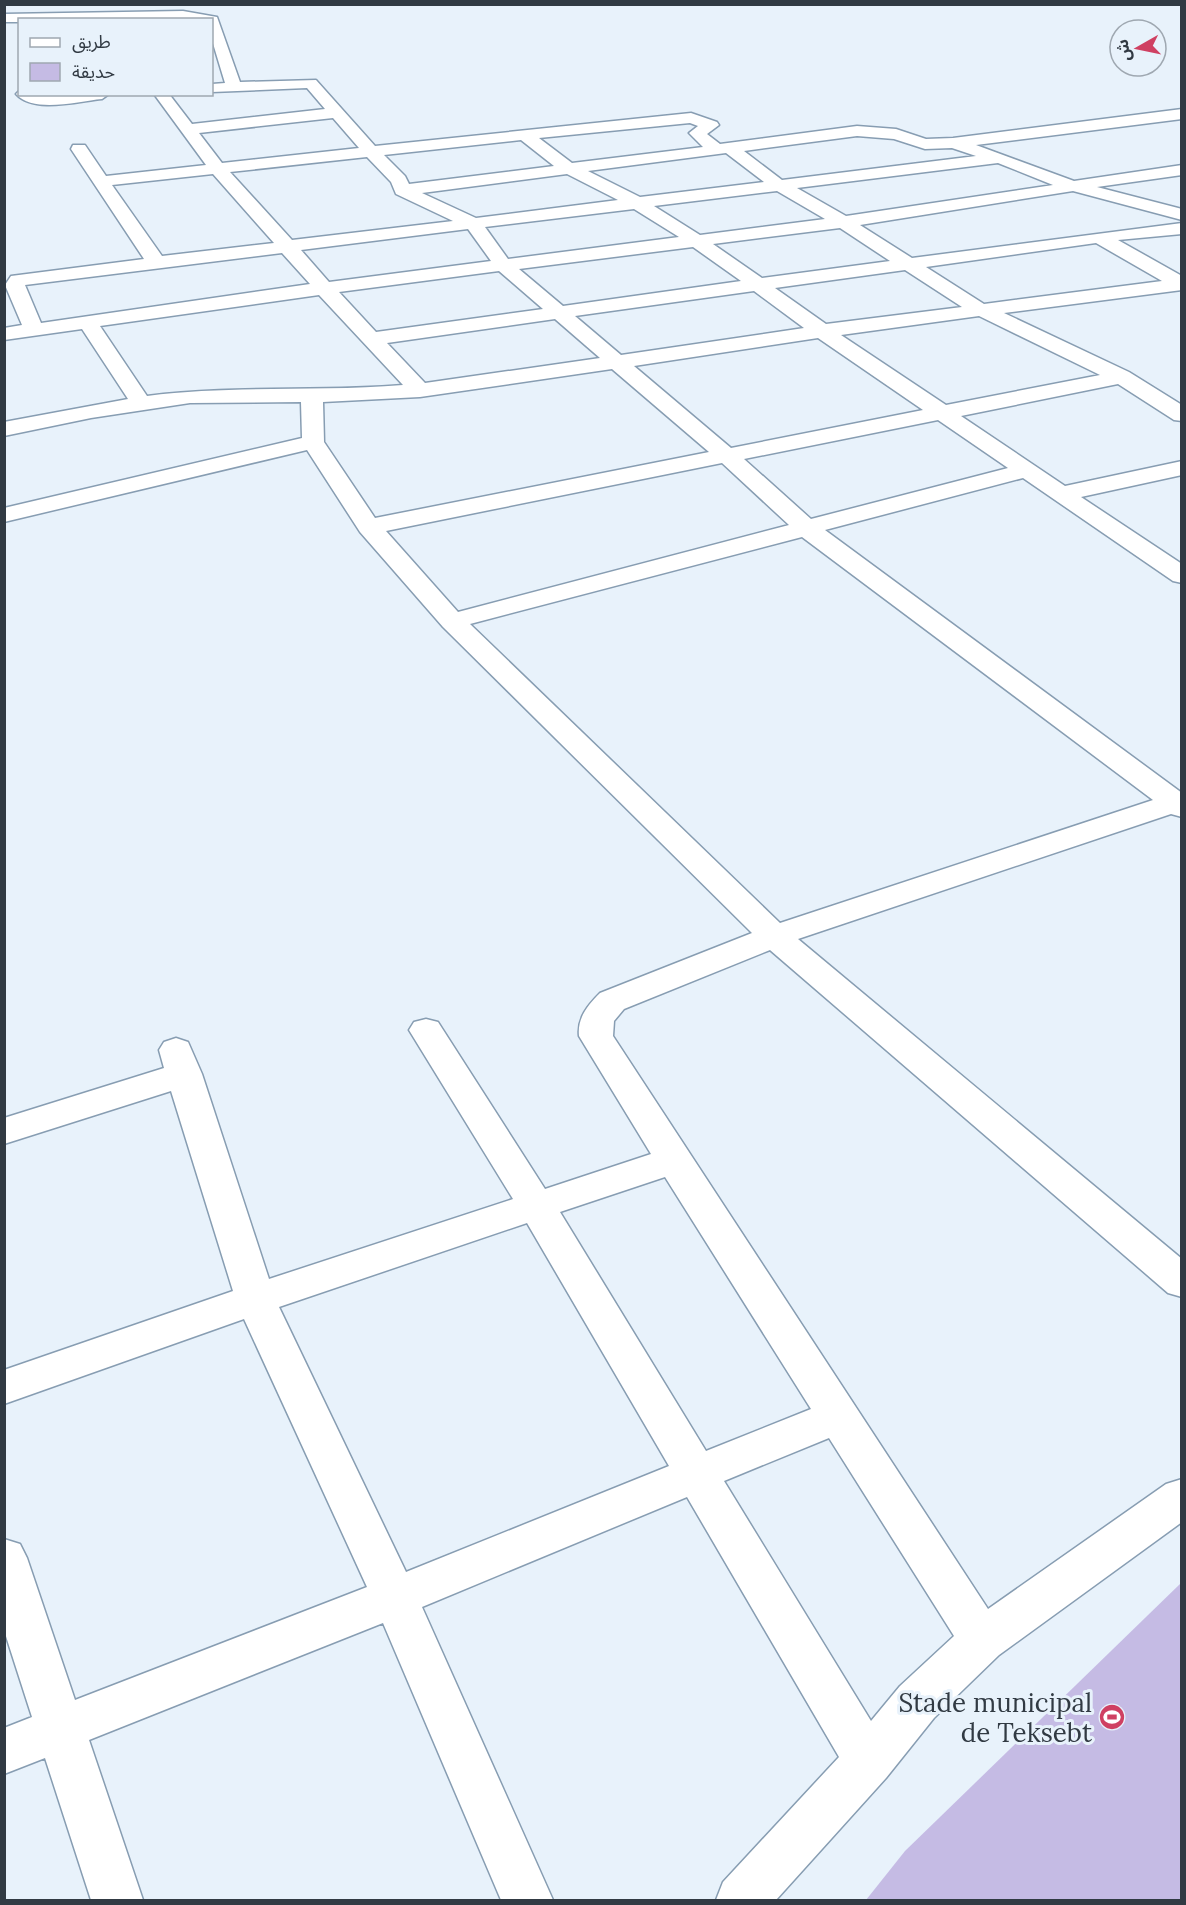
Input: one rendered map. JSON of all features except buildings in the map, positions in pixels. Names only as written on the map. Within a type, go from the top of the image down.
[{"type":"street","points":[[4,18],[183,15],[200,18]]},
{"type":"street","points":[[213,26],[234,86]]},
{"type":"street","points":[[213,88],[311,82],[370,151],[399,180],[402,190],[473,223],[504,266],[560,311],[726,454],[807,529],[1178,806]]},
{"type":"street","points":[[30,96],[41,100],[82,96]]},
{"type":"street","points":[[163,96],[218,169],[420,391]]},
{"type":"street","points":[[188,129],[336,113]]},
{"type":"street","points":[[402,190],[857,131],[896,134],[924,144],[953,143],[1182,114]]},
{"type":"street","points":[[103,181],[691,118],[711,125],[697,133],[908,262],[979,309],[1121,377],[1182,415]]},
{"type":"street","points":[[524,135],[568,168],[635,202],[698,241],[822,331],[1182,576]]},
{"type":"street","points":[[953,143],[1000,158],[1072,186],[1182,214]]},
{"type":"street","points":[[79,149],[103,181],[156,262]]},
{"type":"street","points":[[34,330],[15,285],[18,280],[1000,158]]},
{"type":"street","points":[[4,334],[324,288],[843,222],[1150,172],[1182,170]]},
{"type":"street","points":[[371,339],[908,262],[1182,228]]},
{"type":"street","points":[[1099,237],[1182,284]]},
{"type":"street","points":[[4,429],[141,403],[231,395],[312,397],[420,391],[620,363],[822,331],[1182,284]]},
{"type":"street","points":[[88,323],[141,403]]},
{"type":"street","points":[[369,527],[1121,377]]},
{"type":"street","points":[[312,397],[313,441],[369,527],[452,621],[774,936],[1182,1282]]},
{"type":"street","points":[[4,515],[313,441]]},
{"type":"street","points":[[1061,494],[1182,468]]},
{"type":"street","points":[[452,621],[1026,470]]},
{"type":"street","points":[[982,1640],[674,1160],[596,1036],[594,1025],[598,1015],[612,1001],[774,936],[1178,806]]},
{"type":"street","points":[[426,1030],[535,1204],[868,1761]]},
{"type":"street","points":[[4,1131],[180,1062],[255,1299],[395,1598],[527,1900]]},
{"type":"street","points":[[4,1387],[535,1204],[674,1160]]},
{"type":"street","points":[[4,1751],[395,1598],[694,1473],[838,1416]]},
{"type":"street","points":[[742,1900],[868,1761],[917,1702],[982,1640],[1182,1497]]},
{"type":"street","points":[[4,1558],[117,1900]]},
{"type":"green space","name":"Stade municipal de Teksebt","points":[[1181,1583],[1181,1900],[866,1900],[905,1851]]},
{"type":"place","name":"Stade municipal de Teksebt","points":[[1112,1717]]}]
